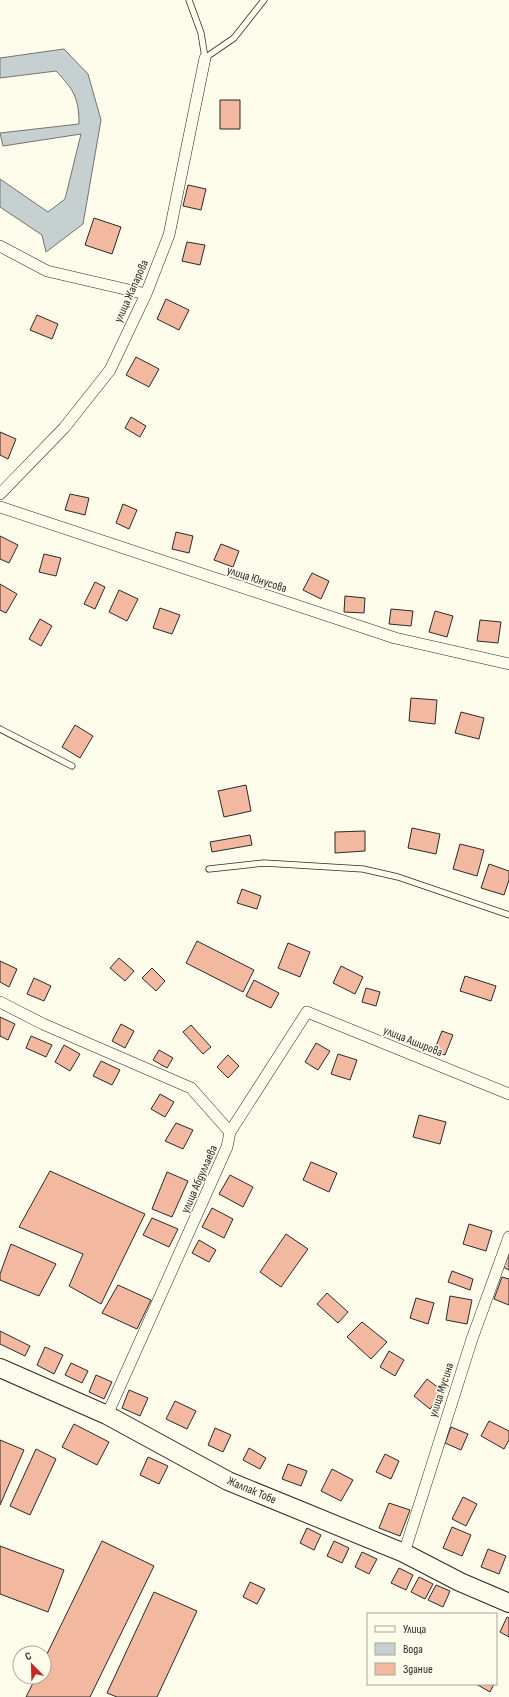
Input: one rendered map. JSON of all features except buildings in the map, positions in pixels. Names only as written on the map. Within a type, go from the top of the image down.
[{"type":"main road","name":"Жалпак Тобе","points":[[0,1368],[107,1415],[228,1481],[404,1553],[460,1582],[509,1603]]},
{"type":"street","name":"улица Жапарова","points":[[0,494],[64,428],[110,370],[146,294],[169,235],[205,58]]},
{"type":"street","points":[[0,246],[47,270],[146,294]]},
{"type":"street","name":"улица Юнусова","points":[[0,507],[395,638],[509,664]]},
{"type":"street","points":[[0,1002],[43,1024],[191,1088],[230,1132]]},
{"type":"street","name":"улица Абдуллаева","points":[[107,1415],[227,1147],[230,1132],[307,1012]]},
{"type":"street","name":"улица Аширова","points":[[307,1012],[509,1094]]},
{"type":"street","name":"улица Мусина","points":[[404,1553],[469,1346],[509,1237]]},
{"type":"lane","points":[[189,0],[201,33],[205,58],[234,38],[264,0]]},
{"type":"lane","points":[[0,729],[72,766]]},
{"type":"lane","points":[[209,869],[264,863],[363,870],[398,877],[509,915]]},
{"type":"water","points":[[64,49],[88,74],[101,120],[83,224],[46,252],[42,235],[0,207],[0,179],[48,212],[65,199],[81,134],[3,146],[0,133],[79,124],[78,107],[71,89],[56,71],[0,78],[0,58]]}]
